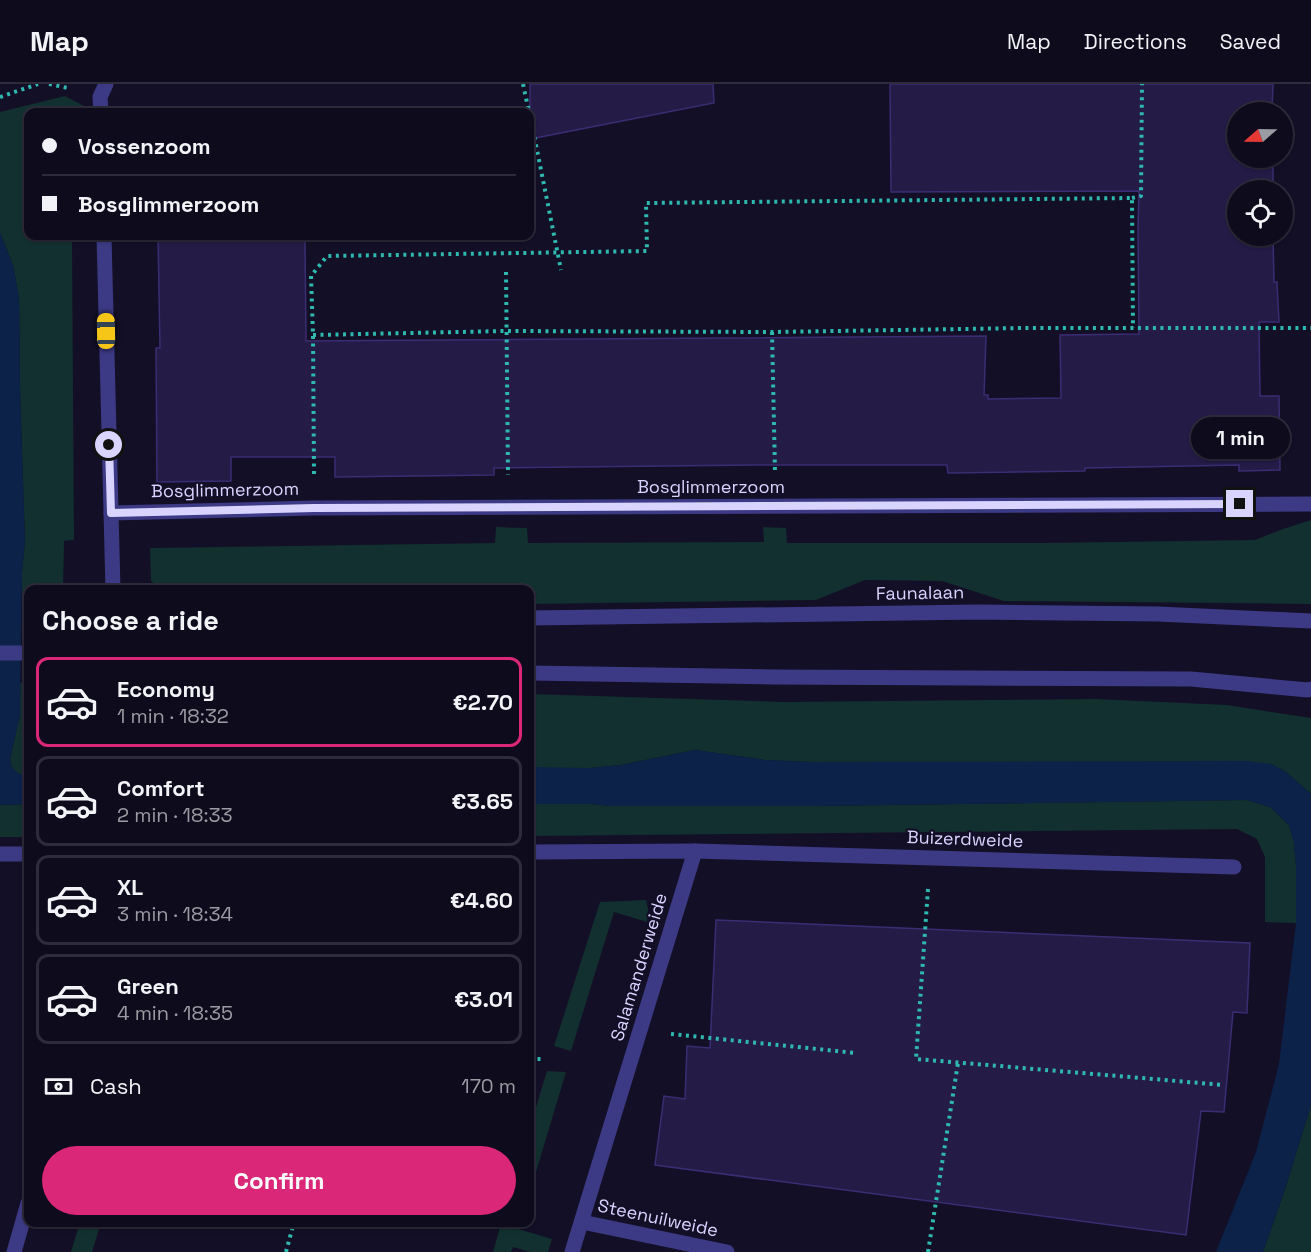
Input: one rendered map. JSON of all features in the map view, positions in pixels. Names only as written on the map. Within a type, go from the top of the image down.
[{"type":"street","points":[[101,108],[100,97],[106,84]]},
{"type":"street","points":[[104,240],[113,585]]},
{"type":"street","name":"Bosglimmerzoom","points":[[111,513],[314,508],[1311,504]]},
{"type":"street","name":"Faunalaan","points":[[534,618],[979,612],[1158,614],[1311,621]]},
{"type":"street","points":[[0,653],[24,653]]},
{"type":"street","points":[[534,673],[1191,679],[1310,690]]},
{"type":"street","points":[[534,852],[695,851]]},
{"type":"street","name":"Buizerdweide","points":[[695,851],[1234,867]]},
{"type":"street","name":"Salamanderweide","points":[[572,1252],[695,851]]},
{"type":"street","points":[[0,854],[24,854]]},
{"type":"street","points":[[14,1252],[24,1217]]},
{"type":"street","name":"Steenuilweide","points":[[582,1222],[727,1252]]},
{"type":"path","points":[[0,96],[38,84]]},
{"type":"path","points":[[523,84],[528,108]]},
{"type":"path","points":[[314,508],[314,335],[311,276],[327,256],[647,251],[646,203],[1132,198],[1141,196],[1142,84]]},
{"type":"path","points":[[534,139],[561,270]]},
{"type":"path","points":[[1132,198],[1133,328]]},
{"type":"path","points":[[506,272],[508,507]]},
{"type":"path","points":[[314,335],[1025,328],[1311,328]]},
{"type":"path","points":[[772,332],[776,506]]},
{"type":"path","points":[[930,858],[916,1059],[1224,1085]]},
{"type":"path","points":[[640,1031],[856,1053]]},
{"type":"path","points":[[534,1059],[543,1059]]},
{"type":"path","points":[[928,1252],[958,1063]]},
{"type":"path","points":[[286,1252],[293,1227]]},
{"type":"green space","points":[[65,96],[84,106],[84,108],[24,108],[24,240],[72,240],[74,540],[64,541],[63,585],[24,585],[24,623],[22,623],[22,572],[25,542],[19,298],[13,265],[0,233],[0,112]]},
{"type":"green space","points":[[1311,520],[1311,604],[1004,601],[942,581],[865,580],[816,600],[534,604],[534,585],[156,585],[151,581],[150,548],[495,543],[496,527],[527,528],[528,543],[764,542],[763,527],[786,528],[787,543],[1255,540]]},
{"type":"green space","points":[[20,683],[24,683],[24,776],[12,768],[10,759],[20,715]]},
{"type":"green space","points":[[534,694],[784,702],[1096,699],[1227,705],[1311,718],[1311,794],[1286,772],[1271,764],[810,762],[765,760],[695,750],[621,765],[590,768],[534,768]]},
{"type":"green space","points":[[1247,800],[1270,807],[1289,825],[1294,842],[1296,865],[1296,923],[1265,922],[1265,857],[1257,839],[1237,829],[534,836],[534,804],[815,806]]},
{"type":"green space","points":[[24,804],[24,837],[0,837],[0,805]]},
{"type":"green space","points":[[646,900],[647,922],[614,912],[571,1051],[554,1046],[600,902]]},
{"type":"green space","points":[[547,1071],[566,1072],[534,1179],[534,1114]]},
{"type":"green space","points":[[1311,1105],[1311,1252],[1263,1252],[1285,1189]]},
{"type":"green space","points":[[78,1227],[100,1227],[92,1252],[71,1252]]},
{"type":"green space","points":[[500,1227],[511,1227],[552,1239],[548,1252],[530,1252],[513,1247],[511,1252],[493,1252]]},
{"type":"water","points":[[0,233],[13,265],[19,298],[25,542],[22,572],[20,715],[10,759],[12,768],[24,776],[24,804],[0,805]]},
{"type":"water","points":[[695,750],[765,760],[810,762],[1248,761],[1271,764],[1286,772],[1311,794],[1311,1105],[1263,1252],[1216,1252],[1256,1152],[1279,1064],[1296,923],[1296,865],[1294,842],[1289,825],[1270,807],[1247,800],[815,806],[534,804],[534,767],[590,768],[621,765]]},
{"type":"building","points":[[530,84],[713,84],[714,103],[534,138],[534,108],[530,108]]},
{"type":"building","points":[[890,84],[1273,84],[1272,102],[1227,102],[1227,168],[1273,168],[1273,180],[1227,180],[1227,246],[1273,246],[1274,282],[1277,282],[1279,322],[1259,322],[1260,396],[1279,396],[1280,470],[1239,471],[1239,465],[948,473],[947,465],[754,465],[494,468],[494,475],[335,477],[335,457],[231,457],[231,481],[157,482],[156,348],[160,348],[158,240],[305,241],[306,341],[986,336],[984,395],[988,395],[988,399],[1061,398],[1060,335],[1139,334],[1139,191],[891,192]]},
{"type":"building","points":[[716,920],[1250,943],[1247,1013],[1233,1012],[1224,1112],[1201,1111],[1186,1235],[655,1165],[664,1096],[685,1099],[687,1046],[710,1048]]},
{"type":"route","points":[[109,445],[111,513],[314,508],[1240,504]]}]
